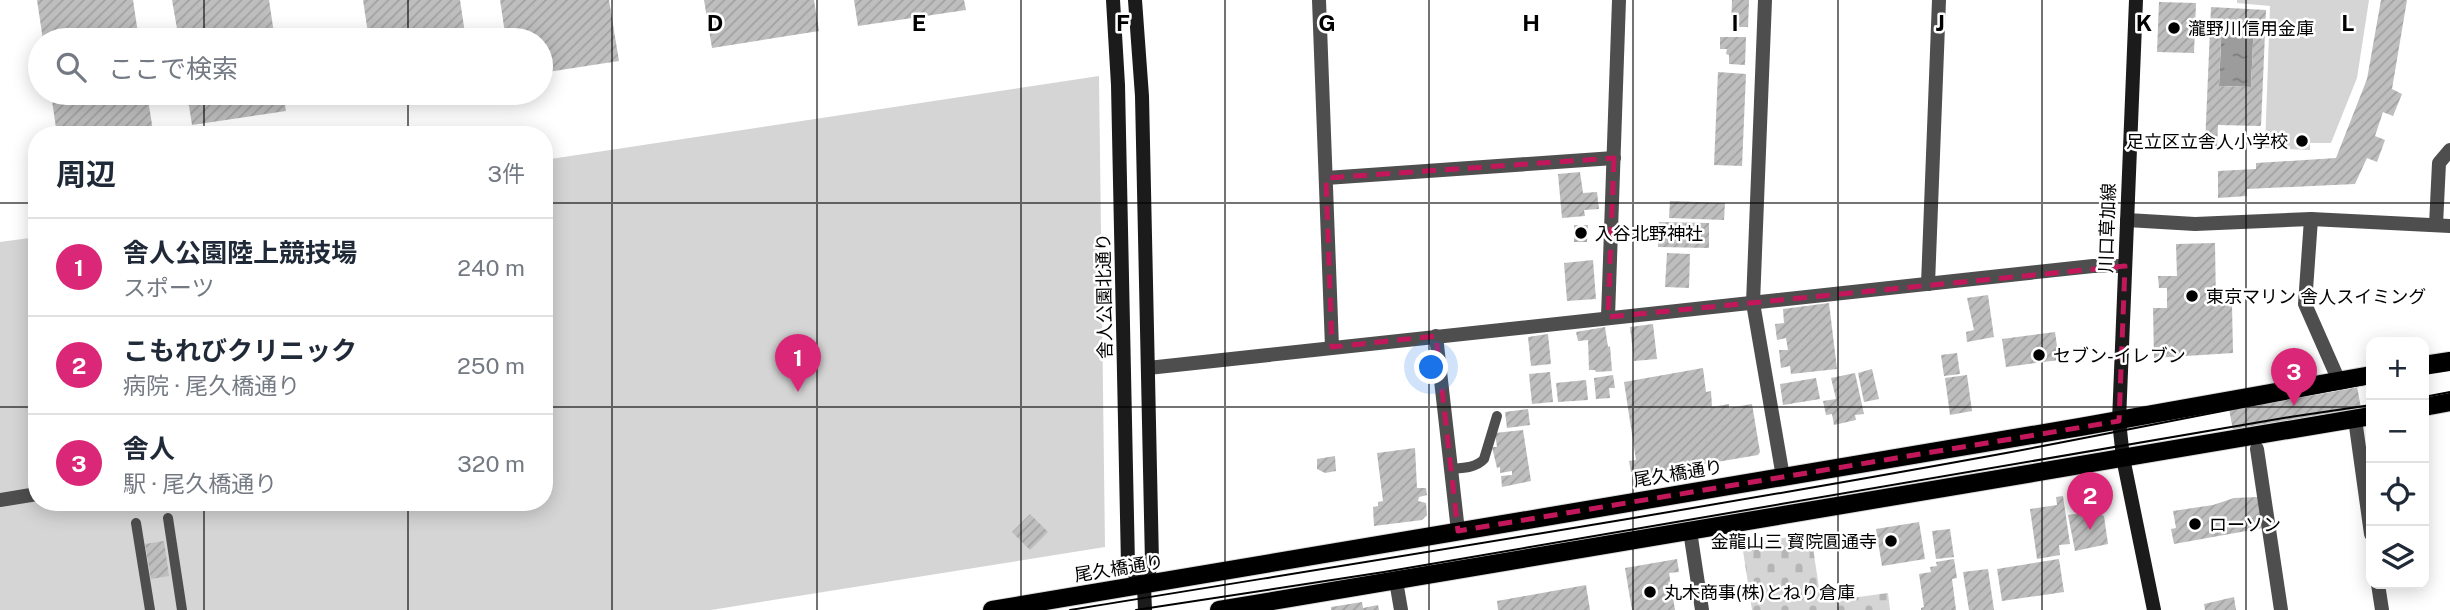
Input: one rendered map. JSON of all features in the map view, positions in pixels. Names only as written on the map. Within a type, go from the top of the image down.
[{"type":"main road","points":[[2429,364],[2450,361]]},
{"type":"main road","name":"尾久橋通り","points":[[992,610],[2119,421],[2366,376]]},
{"type":"main road","points":[[2429,406],[2450,402]]},
{"type":"main road","points":[[1219,610],[2363,418]]},
{"type":"street","name":"舎人公園北通り","points":[[1113,0],[1118,85],[1128,565],[1144,586]]},
{"type":"street","name":"舎人公園北通り","points":[[1135,0],[1142,96],[1152,563],[1144,586],[1145,610]]},
{"type":"street","points":[[1319,0],[1332,347]]},
{"type":"street","points":[[1608,317],[1619,0]]},
{"type":"street","points":[[1765,0],[1753,303],[1783,477]]},
{"type":"street","points":[[1928,284],[1939,0]]},
{"type":"street","name":"川口草加線","points":[[2136,0],[2119,421],[2123,458],[2154,610]]},
{"type":"street","points":[[2127,220],[2194,224],[2311,219],[2443,226],[2440,163],[2450,150]]},
{"type":"street","points":[[1326,178],[1614,158]]},
{"type":"street","points":[[2311,219],[2305,304],[2339,381]]},
{"type":"street","points":[[1147,368],[2093,266],[2125,266]]},
{"type":"street","points":[[1436,336],[1458,531]]},
{"type":"street","points":[[2363,418],[2370,526]]},
{"type":"street","points":[[2256,449],[2281,610]]},
{"type":"street","points":[[0,500],[28,495]]},
{"type":"street","points":[[1690,531],[1702,610]]},
{"type":"street","points":[[1396,581],[1401,610]]},
{"type":"street","points":[[2379,589],[2382,610]]},
{"type":"lane","points":[[1450,469],[1468,467],[1484,459],[1497,416]]},
{"type":"lane","points":[[168,518],[181,610]]},
{"type":"lane","points":[[136,523],[150,610]]},
{"type":"highlighted area","points":[[1614,158],[1608,317],[2125,266],[2119,421],[1458,531],[1436,336],[1332,347],[1326,178]]},
{"type":"green space","points":[[2237,0],[2369,0],[2357,78],[2331,143],[2310,143],[2310,150],[2265,148],[2270,6],[2237,3]]},
{"type":"green space","points":[[1099,76],[1105,547],[711,610],[0,610],[0,242],[28,238],[28,511],[553,511],[553,159]]},
{"type":"green space","points":[[1811,534],[1821,602],[1888,593],[1890,610],[1752,610],[1742,544]]},
{"type":"water","points":[[2222,20],[2254,21],[2251,87],[2219,86]]},
{"type":"building","points":[[37,0],[133,0],[137,28],[41,28]]},
{"type":"building","points":[[172,0],[269,0],[273,28],[177,28]]},
{"type":"building","points":[[363,0],[460,0],[464,28],[367,28]]},
{"type":"building","points":[[500,0],[609,0],[619,61],[553,71],[553,28],[504,28]]},
{"type":"building","points":[[704,0],[814,0],[819,31],[712,48]]},
{"type":"building","points":[[854,0],[964,0],[966,10],[858,26]]},
{"type":"building","points":[[1732,0],[1749,0],[1748,27],[1731,27]]},
{"type":"building","points":[[2381,0],[2407,0],[2392,89],[2402,94],[2393,116],[2383,112],[2375,136],[2385,140],[2377,162],[2367,158],[2355,184],[2247,189],[2247,196],[2218,198],[2218,171],[2256,169],[2256,163],[2336,158],[2367,79]]},
{"type":"building","points":[[2159,2],[2196,3],[2194,53],[2157,52]]},
{"type":"building","points":[[2211,7],[2266,10],[2261,126],[2218,125],[2217,146],[2205,145]],"holes":[[[2222,20],[2254,21],[2251,87],[2219,86]]]},
{"type":"building","points":[[1720,37],[1746,37],[1745,65],[1729,64],[1727,49],[1720,49]]},
{"type":"building","points":[[1718,72],[1746,74],[1742,166],[1714,165]]},
{"type":"building","points":[[53,105],[149,105],[152,126],[56,126]]},
{"type":"building","points":[[189,105],[285,105],[286,111],[192,125]]},
{"type":"building","points":[[1580,172],[1583,193],[1597,192],[1599,209],[1584,210],[1585,216],[1562,218],[1558,174]]},
{"type":"building","points":[[1670,201],[1725,203],[1724,220],[1669,218]]},
{"type":"building","points":[[1659,222],[1709,223],[1709,248],[1658,247]]},
{"type":"building","points":[[1574,225],[1588,225],[1587,242],[1574,242]]},
{"type":"building","name":"東京マリン 舎人スイミング","points":[[2215,243],[2216,305],[2232,304],[2233,353],[2154,358],[2153,308],[2167,308],[2167,288],[2159,288],[2158,276],[2177,276],[2176,244]]},
{"type":"building","points":[[1667,253],[1690,254],[1689,288],[1665,287]]},
{"type":"building","points":[[1593,260],[1596,299],[1567,301],[1564,263]]},
{"type":"building","points":[[1988,295],[1994,337],[1967,342],[1966,332],[1974,330],[1967,298]]},
{"type":"building","points":[[1829,303],[1837,369],[1791,374],[1790,366],[1781,368],[1779,350],[1788,350],[1786,338],[1777,340],[1775,324],[1784,323],[1783,309]]},
{"type":"building","points":[[1653,324],[1657,359],[1634,361],[1630,327]]},
{"type":"building","points":[[1605,327],[1612,371],[1596,372],[1589,370],[1588,340],[1578,341],[1576,332]]},
{"type":"building","points":[[2055,332],[2059,360],[2006,367],[2002,339]]},
{"type":"building","points":[[1548,334],[1551,364],[1531,366],[1528,337]]},
{"type":"building","points":[[1957,353],[1960,374],[1944,376],[1941,355]]},
{"type":"building","points":[[1703,368],[1706,392],[1711,391],[1712,407],[1729,404],[1729,408],[1752,404],[1760,452],[1758,455],[1640,475],[1639,471],[1631,472],[1629,461],[1636,460],[1624,382]]},
{"type":"building","points":[[1872,369],[1879,399],[1864,402],[1858,373]]},
{"type":"building","points":[[1550,372],[1553,402],[1532,404],[1529,374]]},
{"type":"building","points":[[1855,373],[1864,414],[1855,415],[1856,420],[1834,425],[1832,414],[1826,415],[1823,401],[1836,399],[1831,378]]},
{"type":"building","points":[[1613,375],[1615,388],[1609,388],[1610,398],[1596,399],[1594,378]]},
{"type":"building","points":[[1967,375],[1972,411],[1950,415],[1945,378]]},
{"type":"building","points":[[1816,378],[1820,399],[1783,405],[1780,384]]},
{"type":"building","points":[[1586,380],[1588,400],[1558,402],[1556,383]]},
{"type":"building","points":[[2356,381],[2362,414],[2234,436],[2228,403]]},
{"type":"building","points":[[1528,409],[1530,425],[1507,428],[1505,412]]},
{"type":"building","points":[[1523,430],[1531,481],[1502,487],[1501,476],[1512,475],[1512,471],[1500,473],[1500,467],[1497,468],[1492,447],[1497,447],[1495,433]]},
{"type":"building","points":[[1415,448],[1417,488],[1426,488],[1427,495],[1419,497],[1418,501],[1426,503],[1427,515],[1422,520],[1374,526],[1373,507],[1383,501],[1377,453]]},
{"type":"building","points":[[1335,456],[1336,471],[1325,473],[1317,469],[1317,459]]},
{"type":"building","points":[[2063,496],[2070,544],[2059,545],[2060,555],[2037,559],[2030,509],[2057,505],[2056,497]]},
{"type":"building","points":[[2258,497],[2263,528],[2174,544],[2171,529],[2176,528],[2173,511],[2213,505],[2234,498]]},
{"type":"building","points":[[2094,511],[2104,516],[2108,544],[2075,551],[2068,515]]},
{"type":"building","points":[[1030,514],[1048,532],[1030,550],[1012,532]]},
{"type":"building","points":[[1919,522],[1925,559],[1882,566],[1876,529]]},
{"type":"building","points":[[1950,529],[1954,557],[1936,559],[1932,531]]},
{"type":"building","points":[[164,541],[169,576],[151,579],[145,544]]},
{"type":"building","name":"丸木商事(株)とねり倉庫","points":[[1677,559],[1679,572],[1669,573],[1675,610],[1632,610],[1625,568]]},
{"type":"building","points":[[1954,559],[1957,578],[1952,579],[1956,610],[1921,610],[1924,607],[1919,574],[1931,572],[1930,567],[1937,566],[1936,562]]},
{"type":"building","points":[[2059,559],[2064,592],[2002,601],[1997,569]]},
{"type":"building","points":[[1988,569],[1994,610],[1969,610],[1963,572]]},
{"type":"building","points":[[1586,585],[1590,610],[1498,610],[1497,601]]},
{"type":"building","points":[[2234,597],[2236,610],[2205,610],[2204,604]]},
{"type":"building","points":[[1362,602],[1363,608],[1378,605],[1379,610],[1331,610],[1331,607]]},
{"type":"tram line","points":[[2429,373],[2450,370]]},
{"type":"tram line","points":[[1070,610],[1889,474],[2366,384]]},
{"type":"tram line","points":[[2429,396],[2450,392]]},
{"type":"tram line","points":[[1136,610],[1384,572],[2366,406]]},
{"type":"place","name":"瀧野川信用金庫","points":[[2174,28]]},
{"type":"place","name":"足立区立舎人小学校","points":[[2302,141]]},
{"type":"place","name":"入谷北野神社","points":[[1581,233]]},
{"type":"place","name":"東京マリン 舎人スイミング","points":[[2192,296]]},
{"type":"place","name":"セブン-イレブン","points":[[2039,355]]},
{"type":"place","name":"舎人公園陸上競技場","points":[[798,392]]},
{"type":"place","name":"舎人","points":[[2294,406]]},
{"type":"place","name":"ローソン","points":[[2195,524]]},
{"type":"place","name":"こもれびクリニック","points":[[2090,530]]},
{"type":"place","name":"金龍山三 寳院圓通寺","points":[[1891,541]]},
{"type":"place","name":"丸木商事(株)とねり倉庫","points":[[1650,592]]}]
